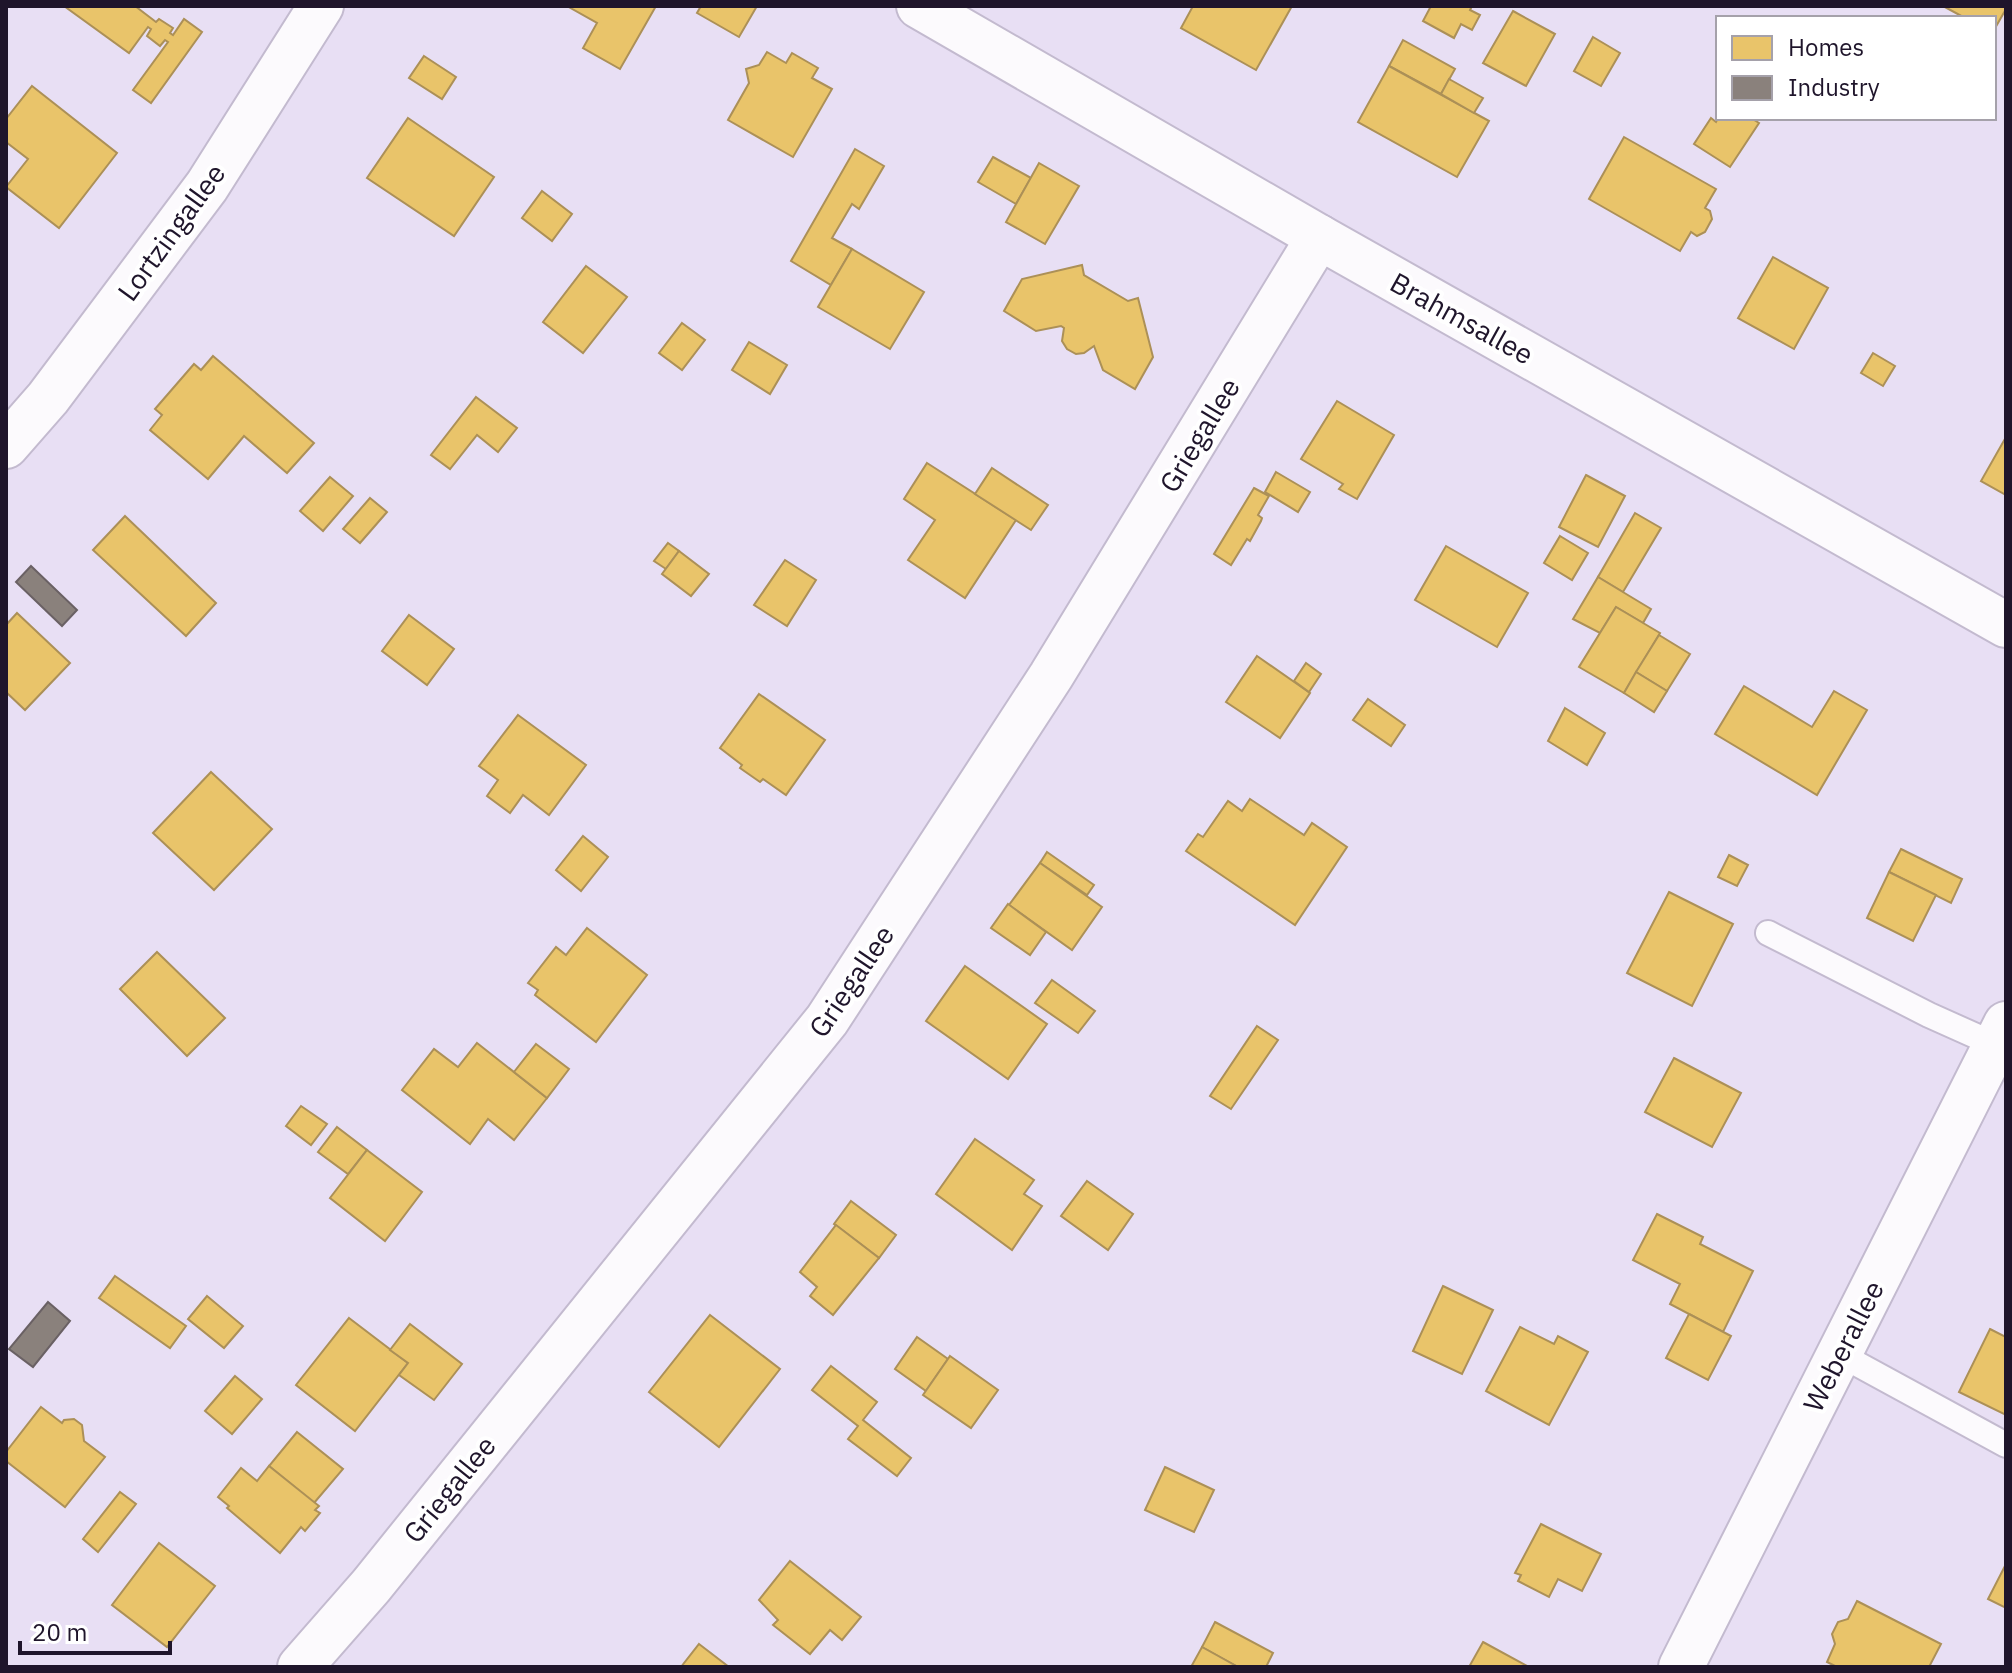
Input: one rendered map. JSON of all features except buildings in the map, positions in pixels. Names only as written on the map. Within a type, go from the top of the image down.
[{"type":"street","name":"Lortzingallee","points":[[6,446],[48,398],[207,186],[321,6]]},
{"type":"street","name":"Brahmsallee","points":[[919,6],[1319,237],[2006,625]]},
{"type":"street","name":"Griegallee","points":[[300,1667],[381,1573],[827,1020],[1051,676],[1319,237]]},
{"type":"street","name":"Weberallee","points":[[1681,1667],[2001,1035]]},
{"type":"lane","points":[[1768,933],[1929,1015],[2001,1035]]},
{"type":"lane","points":[[1839,1354],[2006,1445]]}]
